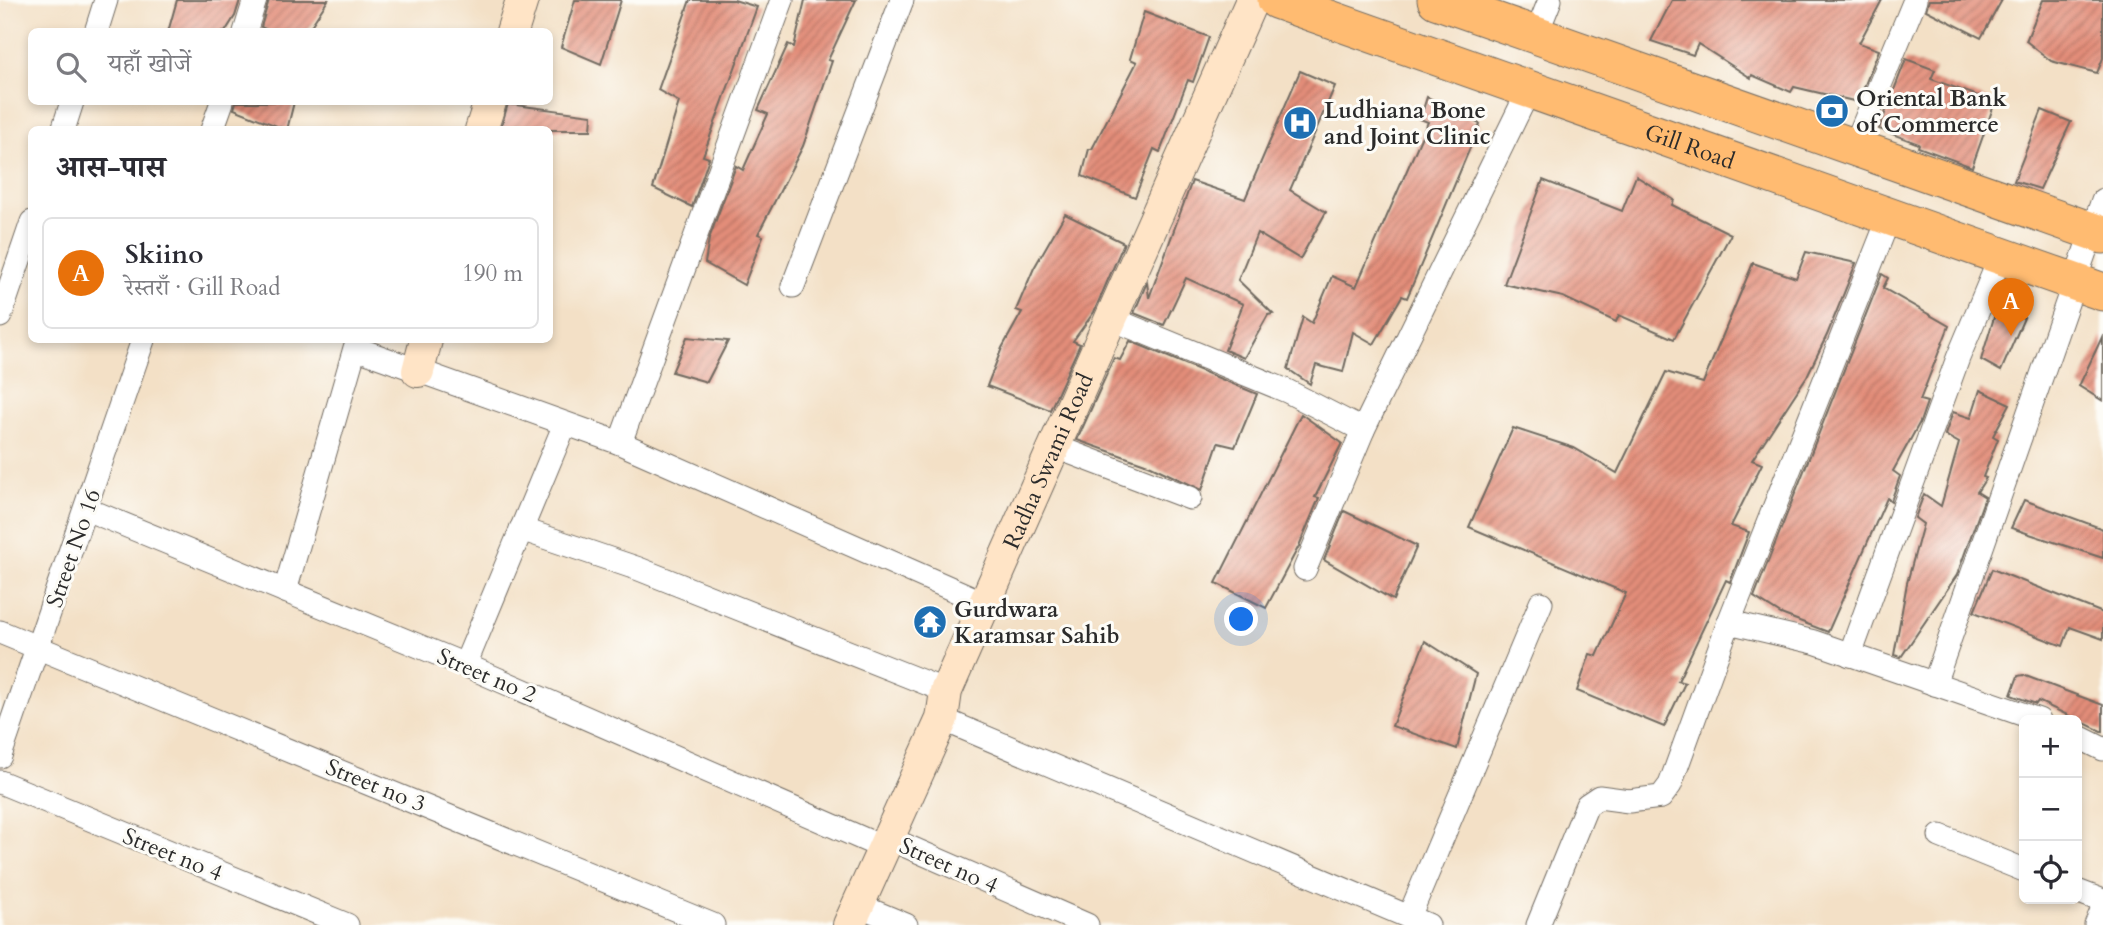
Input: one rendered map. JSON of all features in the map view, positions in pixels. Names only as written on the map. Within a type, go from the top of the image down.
[{"type":"main road","name":"Gill Road","points":[[1276,0],[2000,258],[2089,287]]},
{"type":"main road","points":[[1436,0],[1854,148],[2099,222]]},
{"type":"street","points":[[97,28],[106,0]]},
{"type":"street","points":[[246,28],[255,0]]},
{"type":"street","points":[[513,28],[522,0]]},
{"type":"street","points":[[620,443],[782,0]]},
{"type":"street","points":[[793,286],[902,0]]},
{"type":"street","name":"Radha Swami Road","points":[[854,915],[986,604],[1252,0]]},
{"type":"street","points":[[1536,36],[1550,0]]},
{"type":"street","points":[[1854,148],[1914,0]]},
{"type":"street","points":[[1305,569],[1363,430],[1529,90]]},
{"type":"street","points":[[64,126],[71,105]]},
{"type":"street","points":[[213,126],[221,105]]},
{"type":"street","points":[[482,126],[489,105]]},
{"type":"street","points":[[1538,925],[1587,805],[1599,797],[1629,801],[1661,797],[1670,785],[1729,622],[1889,218]]},
{"type":"street","points":[[1934,684],[2089,287],[2099,222]]},
{"type":"street","points":[[0,316],[28,234]]},
{"type":"street","points":[[1850,655],[1958,358],[2000,258]]},
{"type":"street","points":[[1112,319],[1287,391],[1363,430]]},
{"type":"street","name":"Street No 16","points":[[0,756],[142,343]]},
{"type":"street","points":[[418,371],[425,343]]},
{"type":"street","points":[[285,591],[355,348],[620,443],[986,604]]},
{"type":"street","points":[[465,665],[565,424]]},
{"type":"street","points":[[1056,447],[1191,498]]},
{"type":"street","name":"Street no 2","points":[[86,509],[886,843]]},
{"type":"street","points":[[521,529],[639,569],[1418,921],[1541,603]]},
{"type":"street","points":[[1729,622],[1850,655],[2024,715]]},
{"type":"street","name":"Street no 3","points":[[0,632],[713,925]]},
{"type":"street","points":[[2082,738],[2103,749]]},
{"type":"street","name":"Street no 4","points":[[0,782],[346,925]]},
{"type":"street","points":[[1940,836],[2019,868]]},
{"type":"street","name":"Street no 4","points":[[886,843],[1087,925]]},
{"type":"street","points":[[2082,893],[2103,901]]},
{"type":"street","points":[[2096,925],[2103,908]]},
{"type":"street","points":[[854,915],[906,925]]},
{"type":"building","points":[[177,0],[240,0],[228,28],[169,28]]},
{"type":"building","points":[[269,0],[328,0],[310,28],[261,27]]},
{"type":"building","points":[[575,0],[621,0],[601,64],[561,47]]},
{"type":"building","points":[[690,0],[734,0],[757,7],[703,156],[709,158],[692,207],[653,188],[679,102],[658,90]]},
{"type":"building","points":[[805,0],[856,0],[828,60],[832,61],[803,146],[758,234],[763,236],[744,285],[705,263],[709,239],[736,166],[743,170],[768,114],[758,110],[788,44],[794,47]]},
{"type":"building","points":[[1672,0],[1882,0],[1859,43],[1879,50],[1858,102],[1794,87],[1791,92],[1752,75],[1751,78],[1698,44],[1693,55],[1651,41]]},
{"type":"building","points":[[1929,0],[2002,0],[1981,38],[1926,10]]},
{"type":"building","points":[[2043,0],[2103,0],[2103,58],[2097,73],[2051,61],[2026,41]]},
{"type":"building","points":[[1144,12],[1209,37],[1193,82],[1188,80],[1160,152],[1154,149],[1135,197],[1082,176],[1089,149],[1092,149],[1137,62],[1130,59]]},
{"type":"building","points":[[1906,59],[1935,70],[1931,79],[1995,102],[1972,167],[1879,129]]},
{"type":"building","points":[[1300,71],[1335,86],[1290,190],[1326,212],[1300,259],[1257,233],[1238,280],[1273,314],[1268,315],[1244,358],[1225,350],[1243,304],[1186,278],[1164,325],[1134,313],[1147,282],[1149,298],[1192,181],[1245,199]]},
{"type":"building","points":[[1427,97],[1480,124],[1407,298],[1402,296],[1374,344],[1353,332],[1343,372],[1316,365],[1310,384],[1288,369],[1303,317],[1312,323],[1332,276],[1356,287],[1428,122],[1420,119]]},
{"type":"building","points":[[235,105],[293,105],[288,126],[277,126],[234,109]]},
{"type":"building","points":[[508,105],[592,115],[591,130],[553,130],[553,126],[501,126]]},
{"type":"building","points":[[2042,110],[2071,122],[2040,189],[2014,181]]},
{"type":"building","points":[[1636,176],[1674,200],[1672,205],[1731,234],[1674,339],[1619,315],[1616,322],[1563,297],[1504,284],[1543,180],[1622,211]]},
{"type":"building","points":[[1065,214],[1124,243],[1094,312],[1073,341],[1080,344],[1050,410],[987,386],[1002,348],[1022,312],[1016,310],[1034,268]]},
{"type":"building","points":[[1806,252],[1856,263],[1807,376],[1752,460],[1762,464],[1731,526],[1749,532],[1730,582],[1726,580],[1678,681],[1685,683],[1664,727],[1577,691],[1590,654],[1597,656],[1626,593],[1469,527],[1513,428],[1574,448],[1617,473],[1666,372],[1703,383],[1753,263],[1796,278]]},
{"type":"building","points":[[1882,274],[1888,278],[1883,288],[1949,326],[1920,400],[1927,402],[1920,422],[1893,471],[1900,476],[1891,501],[1887,498],[1828,632],[1781,614],[1754,597]]},
{"type":"building","points":[[1996,311],[2024,318],[2001,371],[1981,360]]},
{"type":"building","points":[[2103,335],[2103,401],[2079,386]]},
{"type":"building","points":[[687,337],[728,341],[707,382],[672,372]]},
{"type":"building","points":[[1130,341],[1257,394],[1235,447],[1218,443],[1202,490],[1151,466],[1077,440],[1114,358],[1120,360]]},
{"type":"building","points":[[1980,390],[2010,404],[1993,436],[1998,439],[1983,477],[1986,478],[1977,492],[1985,497],[1957,575],[1901,657],[1894,655],[1907,583],[1923,524],[1915,518],[1924,494],[1941,506],[1959,443],[1945,435],[1953,412],[1971,418]]},
{"type":"building","points":[[1301,414],[1342,443],[1315,497],[1319,498],[1299,546],[1266,608],[1216,583]]},
{"type":"building","points":[[2024,500],[2103,529],[2103,558],[2011,528]]},
{"type":"building","points":[[1344,511],[1417,546],[1393,600],[1324,560]]},
{"type":"building","points":[[1992,569],[2103,613],[2103,639],[2070,627],[2063,646],[1974,612]]},
{"type":"building","points":[[1425,641],[1476,674],[1457,749],[1392,726]]},
{"type":"building","points":[[2023,675],[2103,705],[2103,732],[2082,722],[2082,715],[2067,715],[2038,701],[2036,704],[2011,695],[2018,676]]},
{"type":"place","name":"Oriental Bank of Commerce","points":[[1832,111]]},
{"type":"place","name":"Ludhiana Bone and Joint Clinic","points":[[1300,123]]},
{"type":"place","name":"Skiino","points":[[2011,336]]},
{"type":"place","name":"Gurdwara Karamsar Sahib","points":[[930,622]]}]
